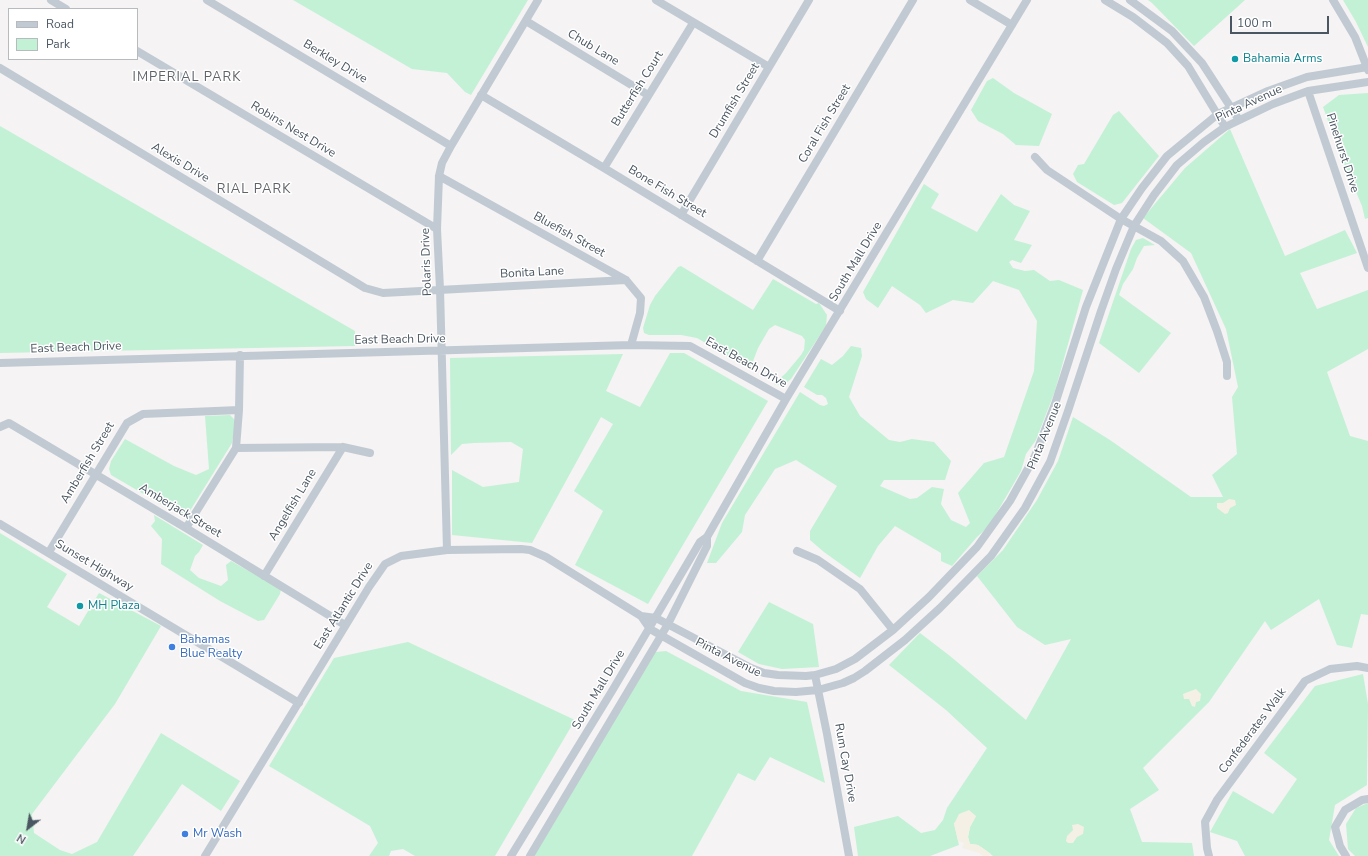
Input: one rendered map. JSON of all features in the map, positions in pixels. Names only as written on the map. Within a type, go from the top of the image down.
[{"type":"street","points":[[51,0],[64,8]]},
{"type":"street","name":"Berkley Drive","points":[[207,0],[451,146]]},
{"type":"street","name":"Polaris Drive","points":[[447,550],[437,229],[439,176],[442,163],[451,146],[538,0]]},
{"type":"street","points":[[656,0],[769,67]]},
{"type":"street","name":"Drumfish Street","points":[[681,215],[808,0]]},
{"type":"street","name":"Coral Fish Street","points":[[757,261],[913,0]]},
{"type":"street","points":[[970,0],[1012,25]]},
{"type":"street","name":"South Mall Drive","points":[[511,856],[650,629],[700,542],[707,537],[786,399],[1027,0]]},
{"type":"street","points":[[1105,0],[1133,17],[1167,43],[1197,78],[1225,127]]},
{"type":"street","points":[[1130,0],[1172,31],[1207,70],[1239,120]]},
{"type":"street","points":[[1333,0],[1355,37],[1368,68]]},
{"type":"street","name":"Chub Lane","points":[[526,21],[648,95]]},
{"type":"street","name":"Butterfish Court","points":[[604,168],[693,23]]},
{"type":"street","name":"Robins Nest Drive","points":[[138,52],[437,229]]},
{"type":"street","name":"Alexis Drive","points":[[0,68],[365,288],[383,293],[440,289]]},
{"type":"street","name":"Pinta Avenue","points":[[656,618],[751,668],[764,673],[778,675],[815,675],[846,665],[893,630],[929,597],[977,547],[1010,501],[1035,456],[1055,404],[1086,307],[1121,219],[1142,188],[1167,156],[1218,114],[1268,90],[1307,77],[1368,68]]},
{"type":"street","points":[[1197,78],[1207,70]]},
{"type":"street","name":"Pinta Avenue","points":[[650,629],[745,683],[774,691],[796,692],[818,690],[843,683],[865,672],[940,608],[991,556],[1024,508],[1050,462],[1101,311],[1116,269],[1134,226],[1154,195],[1177,165],[1204,142],[1225,127],[1273,104],[1308,91],[1368,82]]},
{"type":"street","name":"Pinehurst Drive","points":[[1308,91],[1368,268]]},
{"type":"street","name":"Bone Fish Street","points":[[481,95],[840,311]]},
{"type":"street","points":[[1035,157],[1047,170],[1121,219],[1161,241],[1183,261],[1204,297],[1226,362],[1227,376]]},
{"type":"street","name":"Bluefish Street","points":[[439,176],[626,280],[641,298],[640,312],[631,344]]},
{"type":"street","name":"Bonita Lane","points":[[440,289],[626,280]]},
{"type":"street","name":"East Beach Drive","points":[[0,363],[240,355],[441,351],[631,344],[690,346],[786,399]]},
{"type":"street","points":[[186,528],[236,448],[239,410],[240,355]]},
{"type":"street","name":"Amberfish Street","points":[[49,552],[127,422],[143,414],[239,410]]},
{"type":"street","name":"Amberjack Street","points":[[0,427],[9,423],[186,528],[345,625]]},
{"type":"street","points":[[236,448],[343,447],[370,452]]},
{"type":"street","name":"Angelfish Lane","points":[[264,576],[343,447]]},
{"type":"street","points":[[1035,456],[1050,462]]},
{"type":"street","name":"Sunset Highway","points":[[0,524],[299,702]]},
{"type":"street","name":"South Mall Drive","points":[[530,856],[668,624],[707,546],[707,537]]},
{"type":"street","name":"East Atlantic Drive","points":[[205,856],[345,625],[385,564],[401,556],[447,550],[521,549],[534,551],[641,616],[650,629]]},
{"type":"street","points":[[798,551],[818,560],[860,589],[893,630]]},
{"type":"street","name":"East Atlantic Drive","points":[[641,616],[656,618]]},
{"type":"street","name":"Confederates Walk","points":[[1209,856],[1205,822],[1217,800],[1305,681],[1330,669],[1357,666],[1368,668]]},
{"type":"street","name":"Rum Cay Drive","points":[[815,675],[828,734],[850,856]]},
{"type":"street","points":[[612,691],[624,698]]},
{"type":"street","points":[[1346,856],[1340,846],[1335,827],[1345,810],[1362,800],[1368,799]]},
{"type":"green space","points":[[293,0],[528,0],[471,95],[465,92],[447,73],[412,69]]},
{"type":"green space","points":[[1148,0],[1245,0],[1194,46]]},
{"type":"green space","points":[[1343,0],[1368,0],[1368,47],[1356,22]]},
{"type":"green space","points":[[993,78],[1014,93],[1052,114],[1039,146],[1016,145],[1003,134],[978,121],[971,110],[987,81]]},
{"type":"green space","points":[[1368,93],[1368,218],[1365,219],[1362,206],[1340,154],[1323,107],[1339,95]]},
{"type":"green space","points":[[1119,111],[1159,156],[1122,203],[1114,205],[1077,182],[1073,174],[1078,165],[1084,164],[1113,115]]},
{"type":"green space","points":[[0,126],[355,331],[355,346],[0,353]]},
{"type":"green space","points":[[1230,129],[1285,256],[1345,230],[1357,253],[1300,273],[1317,309],[1368,290],[1368,349],[1327,372],[1350,436],[1368,441],[1368,615],[1361,614],[1352,648],[1337,645],[1319,599],[1271,630],[1265,621],[1209,702],[1143,768],[1159,790],[1130,809],[1142,842],[1192,843],[1194,856],[993,856],[978,845],[970,844],[968,837],[970,827],[976,816],[954,823],[959,845],[930,856],[858,856],[854,827],[898,816],[921,833],[935,830],[943,820],[947,808],[987,748],[946,710],[889,665],[920,633],[950,656],[1026,720],[1071,639],[1045,645],[1017,627],[977,576],[1003,550],[1037,500],[1058,461],[1073,417],[1110,440],[1191,497],[1223,497],[1212,475],[1237,454],[1232,397],[1238,387],[1226,329],[1191,253],[1143,218],[1185,168]]},
{"type":"green space","points":[[924,184],[939,194],[931,208],[977,232],[1001,194],[1014,205],[1030,211],[1014,240],[1032,245],[1021,263],[1012,260],[1009,262],[1013,268],[1025,271],[1034,270],[1050,281],[1059,280],[1083,290],[1055,391],[1036,440],[1026,454],[1021,471],[989,526],[977,537],[952,566],[941,561],[941,553],[895,526],[878,546],[860,578],[810,540],[810,531],[837,486],[796,460],[775,469],[745,515],[742,532],[716,563],[707,563],[722,523],[800,392],[820,405],[824,406],[828,404],[826,398],[822,395],[817,395],[804,387],[821,359],[832,365],[843,356],[851,346],[861,348],[862,356],[849,397],[860,416],[889,440],[900,442],[912,439],[934,442],[951,461],[945,480],[884,480],[880,486],[910,499],[917,498],[932,487],[944,489],[941,504],[951,520],[966,527],[970,523],[958,493],[984,463],[1004,457],[1034,371],[1037,321],[1019,290],[993,281],[973,303],[953,300],[926,313],[920,305],[892,286],[878,308],[866,299],[863,292]]},
{"type":"green space","points":[[1143,238],[1155,245],[1144,246],[1133,269],[1123,284],[1119,295],[1171,333],[1139,373],[1099,343],[1131,249],[1136,240]]},
{"type":"green space","points":[[681,266],[753,310],[773,279],[816,304],[819,303],[827,315],[826,326],[791,379],[785,384],[774,384],[786,373],[801,355],[804,350],[805,340],[802,336],[775,325],[769,329],[758,348],[750,369],[697,338],[681,335],[649,335],[644,333],[643,328],[650,305],[655,296],[678,267]]},
{"type":"green space","points":[[670,353],[684,353],[768,401],[648,604],[575,565],[603,511],[574,491],[613,424],[601,417],[532,543],[452,535],[452,470],[483,487],[519,482],[523,449],[511,442],[462,444],[451,455],[450,358],[623,354],[606,391],[640,407]]},
{"type":"green space","points":[[230,415],[236,421],[232,443],[188,514],[178,514],[111,475],[109,469],[111,461],[125,439],[174,466],[196,475],[209,469],[205,416]]},
{"type":"green space","points":[[154,515],[203,545],[195,556],[190,570],[199,578],[221,586],[228,580],[226,565],[231,561],[281,589],[280,594],[264,620],[258,621],[220,601],[161,564],[162,539],[151,526],[155,521]]},
{"type":"green space","points":[[0,533],[67,574],[47,607],[79,626],[99,593],[161,626],[115,704],[32,814],[34,833],[60,850],[72,854],[97,842],[161,733],[240,781],[221,811],[182,784],[133,856],[0,856]]},
{"type":"green space","points":[[769,602],[813,624],[819,667],[782,669],[759,664],[738,652]]},
{"type":"green space","points":[[408,642],[575,720],[495,856],[415,856],[403,849],[391,851],[389,856],[369,856],[378,843],[370,826],[269,766],[334,658]]},
{"type":"green space","points":[[666,651],[741,691],[807,702],[825,783],[770,757],[755,781],[738,773],[692,856],[534,856],[655,652]]},
{"type":"green space","points":[[1363,674],[1368,704],[1367,785],[1335,805],[1329,840],[1339,856],[1245,856],[1237,841],[1210,832],[1233,791],[1273,814],[1297,779],[1264,753],[1315,686]]},
{"type":"green space","points":[[1368,803],[1368,856],[1355,856],[1348,849],[1346,824],[1356,808]]},
{"type":"sand","points":[[1229,499],[1235,500],[1236,505],[1230,508],[1228,513],[1225,514],[1217,508],[1217,503],[1223,503]]},
{"type":"sand","points":[[1196,689],[1201,694],[1200,701],[1196,702],[1195,707],[1192,706],[1189,699],[1184,699],[1183,694]]},
{"type":"sand","points":[[969,810],[976,816],[970,827],[968,837],[970,844],[978,845],[991,854],[989,856],[983,856],[979,853],[962,848],[964,843],[958,841],[954,824],[959,814]]},
{"type":"sand","points":[[1078,824],[1084,827],[1083,834],[1077,837],[1073,843],[1068,843],[1066,841],[1067,836],[1073,830],[1072,825]]},
{"type":"place","name":"Bahamia Arms","points":[[1235,59]]},
{"type":"place","name":"MH Plaza","points":[[80,606]]},
{"type":"place","name":"Bahamas Blue Realty","points":[[172,647]]},
{"type":"place","name":"Mr Wash","points":[[185,834]]},
{"type":"district","name":"IMPERIAL PARK","points":[[187,78]]},
{"type":"district","name":"RIAL PARK","points":[[254,190]]}]
